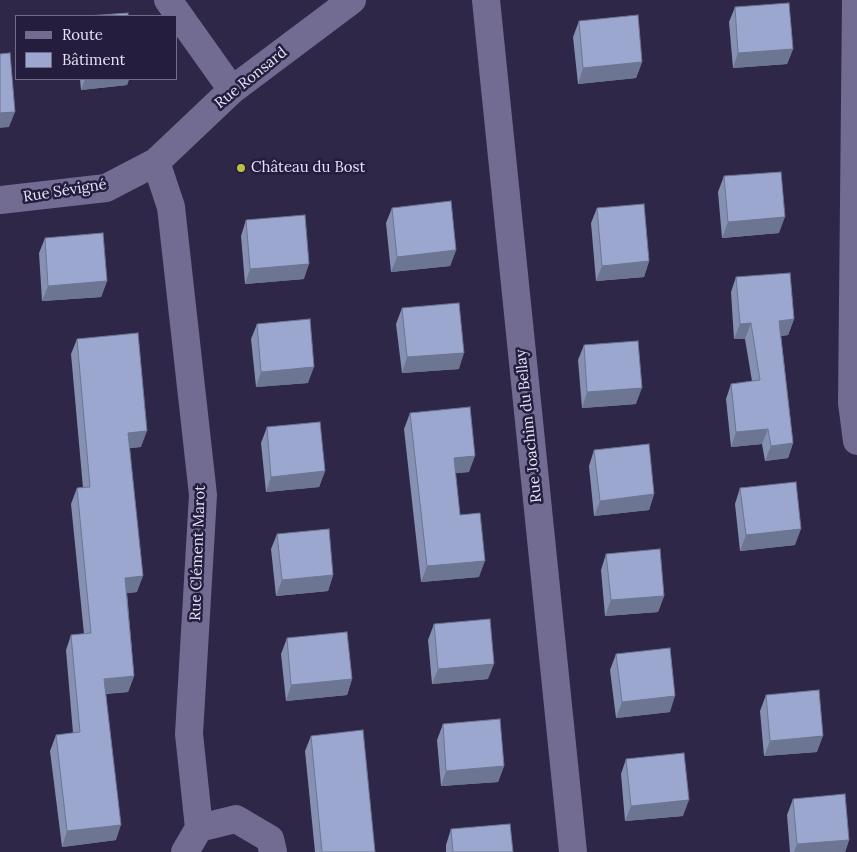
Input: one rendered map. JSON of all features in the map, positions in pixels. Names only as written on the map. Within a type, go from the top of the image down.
[{"type":"street","points":[[168,0],[232,90]]},
{"type":"street","name":"Rue Ronsard","points":[[156,162],[232,90],[352,0]]},
{"type":"street","name":"Rue Joachim du Bellay","points":[[486,0],[573,852]]},
{"type":"street","points":[[856,0],[852,402],[857,441]]},
{"type":"street","name":"Rue Sévigné","points":[[0,200],[106,188],[156,162]]},
{"type":"street","name":"Rue Clément Marot","points":[[156,162],[171,207],[203,495],[189,734],[199,828]]},
{"type":"street","points":[[184,852],[199,828],[236,819],[270,839],[273,852]]},
{"type":"building","points":[[789,3],[793,49],[738,53],[735,7]]},
{"type":"building","points":[[128,13],[128,15],[101,15]]},
{"type":"building","points":[[638,15],[642,62],[583,68],[579,21]]},
{"type":"building","points":[[10,53],[15,112],[0,113],[0,54]]},
{"type":"building","points":[[781,172],[785,217],[728,222],[724,176]]},
{"type":"building","points":[[451,201],[456,250],[397,257],[392,208]]},
{"type":"building","points":[[644,204],[649,261],[602,266],[597,208]]},
{"type":"building","points":[[305,215],[309,264],[250,269],[246,220]]},
{"type":"building","points":[[103,233],[107,281],[48,286],[45,238]]},
{"type":"building","points":[[790,273],[794,319],[779,321],[793,443],[771,446],[768,429],[736,432],[731,384],[760,380],[751,323],[740,324],[736,277]]},
{"type":"building","points":[[459,303],[464,353],[407,357],[402,308]]},
{"type":"building","points":[[310,319],[314,367],[261,372],[257,324]]},
{"type":"building","points":[[138,333],[147,431],[128,433],[143,576],[125,578],[134,676],[104,679],[121,825],[67,831],[56,735],[80,732],[71,635],[91,633],[77,488],[90,487],[77,339]]},
{"type":"building","points":[[638,341],[642,388],[587,392],[584,345]]},
{"type":"building","points":[[470,407],[475,456],[454,458],[460,515],[480,513],[485,561],[427,566],[410,413]]},
{"type":"building","points":[[320,422],[325,471],[271,477],[267,427]]},
{"type":"building","points":[[649,444],[654,494],[600,501],[594,450]]},
{"type":"building","points":[[796,482],[801,529],[746,535],[740,488]]},
{"type":"building","points":[[329,529],[333,575],[282,580],[277,534]]},
{"type":"building","points":[[660,549],[664,596],[611,600],[606,554]]},
{"type":"building","points":[[490,619],[494,664],[438,669],[434,624]]},
{"type":"building","points":[[347,632],[352,679],[291,685],[287,638]]},
{"type":"building","points":[[670,648],[675,696],[622,702],[616,654]]},
{"type":"building","points":[[819,690],[823,736],[770,741],[766,695]]},
{"type":"building","points":[[500,719],[504,766],[446,771],[443,724]]},
{"type":"building","points":[[363,730],[375,852],[322,852],[311,736]]},
{"type":"building","points":[[684,753],[689,800],[631,806],[626,759]]},
{"type":"building","points":[[845,794],[849,840],[797,844],[793,799]]},
{"type":"building","points":[[510,824],[513,852],[453,852],[451,829]]},
{"type":"place","name":"Château du Bost","points":[[241,168]]}]
